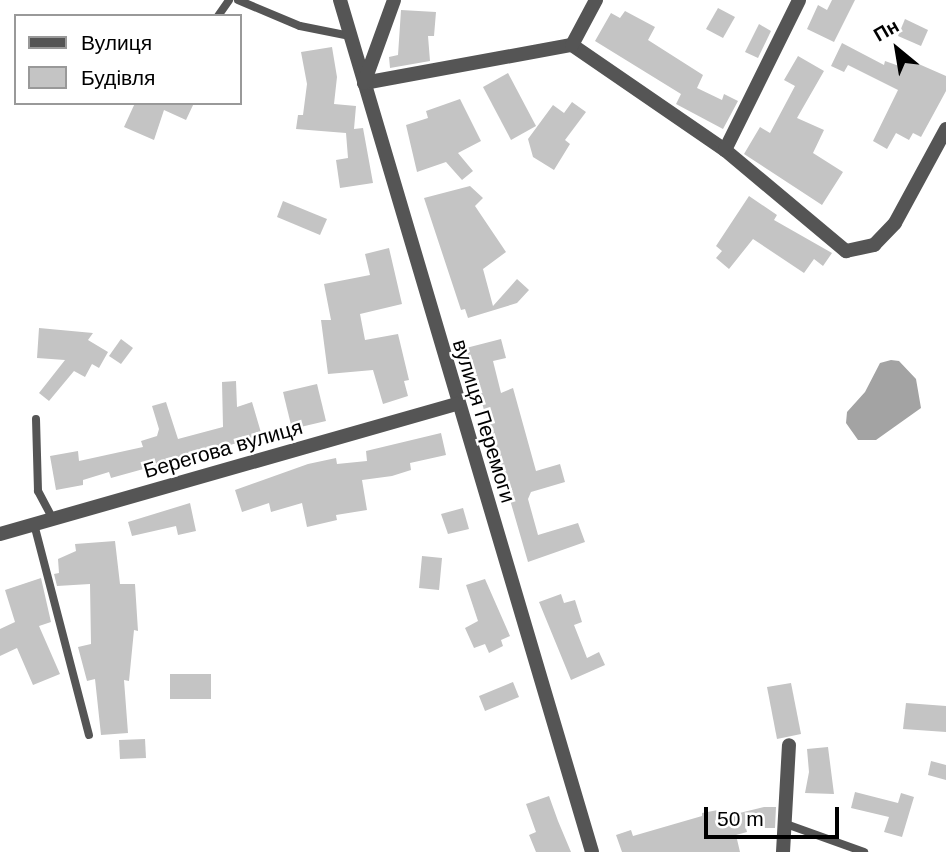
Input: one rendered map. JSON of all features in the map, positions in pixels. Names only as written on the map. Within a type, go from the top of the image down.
[{"type":"street","name":"вулиця Перемоги","points":[[340,0],[457,404],[592,852]]},
{"type":"street","points":[[364,83],[394,0]]},
{"type":"street","points":[[572,45],[596,0]]},
{"type":"street","points":[[725,150],[799,0]]},
{"type":"street","points":[[364,83],[572,45],[725,150],[846,251],[874,245],[895,223],[946,130]]},
{"type":"street","name":"Берегова вулиця","points":[[0,534],[457,404]]},
{"type":"street","points":[[783,852],[789,745]]},
{"type":"lane","points":[[239,0],[300,26],[350,36]]},
{"type":"lane","points":[[36,419],[38,491],[53,519]]},
{"type":"lane","points":[[34,524],[89,735]]},
{"type":"lane","points":[[786,824],[864,852]]},
{"type":"shaded area","points":[[899,361],[916,379],[921,408],[876,440],[858,440],[846,423],[847,412],[865,392],[880,363]]},
{"type":"building","points":[[832,0],[855,0],[834,42],[807,29],[818,5],[827,10]]},
{"type":"building","points":[[718,8],[735,17],[723,38],[706,29]]},
{"type":"building","points":[[401,10],[436,12],[434,36],[428,36],[430,61],[390,68],[389,57],[398,55]]},
{"type":"building","points":[[625,11],[655,27],[648,40],[703,75],[697,88],[722,100],[724,94],[738,101],[723,129],[676,104],[681,94],[595,41],[611,13],[620,18]]},
{"type":"building","points":[[905,19],[928,30],[921,46],[898,36]]},
{"type":"building","points":[[759,24],[771,31],[758,58],[745,52]]},
{"type":"building","points":[[842,43],[884,65],[885,61],[902,67],[905,58],[946,76],[946,91],[921,137],[913,133],[909,140],[896,133],[887,149],[873,141],[898,90],[848,65],[844,72],[831,66]]},
{"type":"building","points":[[332,47],[337,77],[334,104],[356,106],[354,129],[363,128],[373,183],[340,188],[336,160],[348,158],[346,133],[296,129],[298,115],[303,115],[307,84],[301,52]]},
{"type":"building","points":[[798,56],[824,71],[797,118],[824,130],[813,153],[843,172],[822,205],[744,154],[760,127],[770,133],[795,86],[784,80]]},
{"type":"building","points":[[508,73],[536,126],[511,140],[483,87]]},
{"type":"building","points":[[460,99],[481,141],[458,153],[473,171],[462,180],[446,162],[417,172],[406,125],[428,118],[426,111]]},
{"type":"building","points":[[572,102],[586,112],[565,140],[570,144],[554,170],[533,157],[528,139],[553,105],[564,113]]},
{"type":"building","points":[[134,105],[193,105],[186,120],[164,110],[154,140],[124,127]]},
{"type":"building","points":[[470,186],[483,198],[475,206],[506,252],[483,269],[493,306],[517,279],[529,290],[517,303],[468,318],[465,309],[461,310],[424,198]]},
{"type":"building","points":[[749,196],[777,215],[774,220],[832,253],[823,266],[814,259],[804,273],[753,239],[729,269],[716,258],[722,251],[716,246]]},
{"type":"building","points":[[283,201],[327,219],[320,235],[277,217]]},
{"type":"building","points":[[389,248],[402,304],[360,314],[365,340],[398,334],[409,380],[404,381],[408,396],[383,404],[373,370],[328,374],[321,320],[331,320],[324,284],[370,275],[365,254]]},
{"type":"building","points":[[39,328],[93,333],[88,340],[108,352],[99,368],[92,364],[85,377],[74,371],[49,401],[39,393],[65,360],[37,358]]},
{"type":"building","points":[[121,339],[133,348],[121,364],[109,356]]},
{"type":"building","points":[[501,339],[506,358],[493,361],[501,393],[513,388],[536,471],[560,464],[565,482],[531,492],[528,499],[538,535],[578,523],[585,542],[528,562],[466,348]]},
{"type":"building","points":[[236,381],[237,407],[252,402],[262,436],[111,478],[109,472],[83,480],[83,485],[56,490],[50,456],[78,451],[79,461],[143,447],[141,441],[157,436],[159,429],[152,406],[166,402],[178,439],[223,427],[222,382]]},
{"type":"building","points":[[317,384],[326,421],[292,429],[283,392]]},
{"type":"building","points":[[441,433],[446,455],[410,463],[411,470],[392,476],[362,480],[367,510],[336,515],[337,520],[307,527],[302,503],[271,512],[269,503],[242,512],[235,490],[308,464],[336,458],[337,464],[367,461],[366,451]]},
{"type":"building","points":[[190,503],[196,531],[178,535],[176,526],[132,536],[128,522]]},
{"type":"building","points":[[463,508],[469,529],[448,534],[441,514]]},
{"type":"building","points":[[115,541],[120,584],[135,584],[138,631],[134,630],[129,681],[124,680],[128,733],[101,735],[95,679],[87,681],[78,647],[91,644],[90,584],[57,586],[54,574],[59,573],[58,559],[76,551],[75,544]]},
{"type":"building","points":[[422,556],[442,558],[439,590],[419,588]]},
{"type":"building","points":[[41,578],[51,622],[39,626],[60,674],[33,685],[17,648],[0,656],[0,629],[15,622],[5,590]]},
{"type":"building","points":[[485,579],[510,636],[501,640],[503,646],[489,653],[485,644],[474,648],[465,628],[478,621],[466,585]]},
{"type":"building","points":[[561,594],[564,603],[575,600],[582,622],[574,625],[587,658],[599,652],[605,665],[571,680],[539,602]]},
{"type":"building","points":[[170,674],[211,674],[211,699],[170,699]]},
{"type":"building","points":[[513,682],[519,697],[485,711],[479,696]]},
{"type":"building","points":[[791,683],[801,734],[777,739],[767,687]]},
{"type":"building","points":[[906,703],[946,706],[946,732],[903,729]]},
{"type":"building","points":[[145,739],[146,758],[120,759],[119,740]]},
{"type":"building","points":[[828,747],[834,794],[805,793],[809,772],[807,749]]},
{"type":"building","points":[[931,761],[946,765],[946,780],[928,775]]},
{"type":"building","points":[[855,792],[898,803],[901,793],[914,797],[902,837],[884,832],[889,817],[851,808]]},
{"type":"building","points":[[549,796],[571,852],[536,852],[529,835],[536,832],[526,804]]},
{"type":"building","points":[[764,807],[776,807],[775,828],[746,828],[747,832],[736,835],[740,852],[622,852],[616,835],[631,830],[633,836],[702,816],[702,813],[718,810],[719,818]]}]
